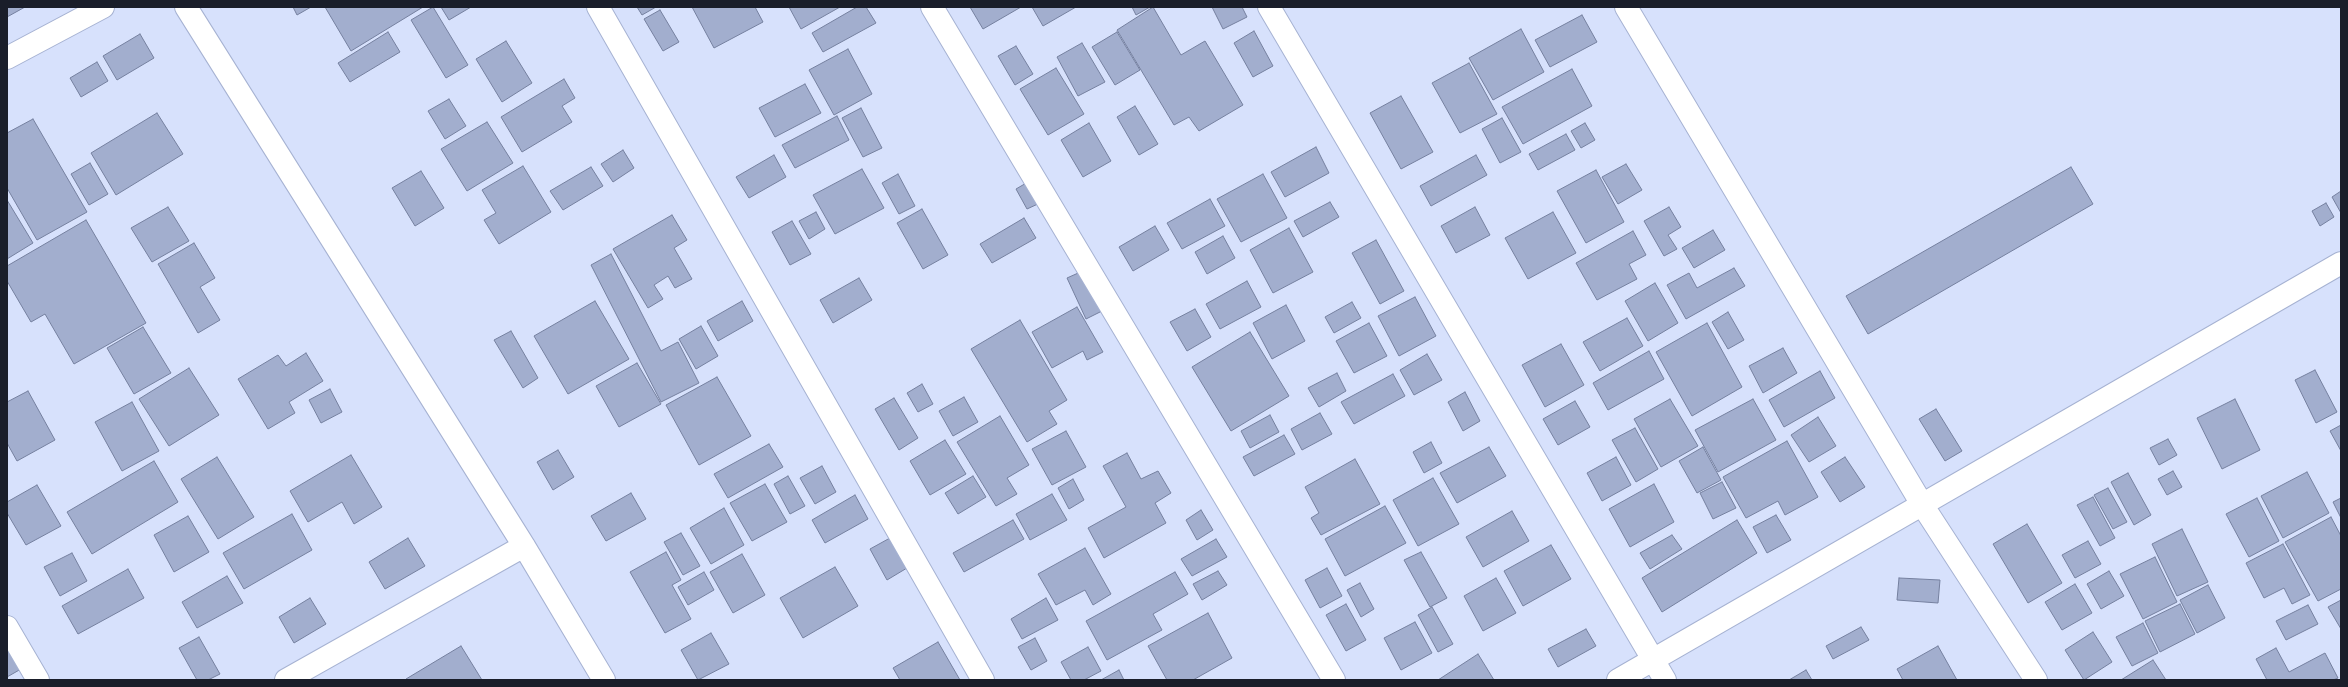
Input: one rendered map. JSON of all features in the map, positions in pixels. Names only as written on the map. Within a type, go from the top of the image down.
[{"type":"street","points":[[7,58],[102,7]]},
{"type":"street","points":[[186,7],[524,546],[604,680]]},
{"type":"street","points":[[598,7],[983,680]]},
{"type":"street","points":[[932,7],[1334,680]]},
{"type":"street","points":[[1269,7],[1665,680]]},
{"type":"street","points":[[1626,7],[1923,506],[2036,680]]},
{"type":"street","points":[[1618,680],[1923,506],[2341,263]]},
{"type":"street","points":[[286,680],[524,546]]},
{"type":"street","points":[[7,627],[38,680]]},
{"type":"building","points":[[7,7],[25,7],[7,17]]},
{"type":"building","points":[[293,7],[311,7],[297,15]]},
{"type":"building","points":[[325,7],[423,7],[351,51]]},
{"type":"building","points":[[433,7],[468,65],[446,78],[411,20]]},
{"type":"building","points":[[441,7],[471,7],[449,20]]},
{"type":"building","points":[[637,7],[656,7],[642,15]]},
{"type":"building","points":[[692,7],[755,7],[763,22],[714,48]]},
{"type":"building","points":[[789,7],[840,7],[801,29]]},
{"type":"building","points":[[857,7],[866,7],[876,23],[823,52],[812,33]]},
{"type":"building","points":[[970,7],[1021,7],[983,29]]},
{"type":"building","points":[[1032,7],[1076,7],[1043,26]]},
{"type":"building","points":[[1132,7],[1150,7],[1136,15]]},
{"type":"building","points":[[1153,7],[1181,55],[1205,41],[1243,105],[1199,131],[1189,117],[1174,125],[1117,30]]},
{"type":"building","points":[[1212,7],[1242,7],[1247,17],[1223,29]]},
{"type":"building","points":[[660,10],[679,42],[663,51],[644,19]]},
{"type":"building","points":[[1582,15],[1597,42],[1550,67],[1535,40]]},
{"type":"building","points":[[1521,29],[1544,72],[1493,100],[1469,58]]},
{"type":"building","points":[[1254,31],[1273,66],[1253,77],[1234,43]]},
{"type":"building","points":[[388,32],[400,52],[350,82],[338,63]]},
{"type":"building","points":[[1117,32],[1140,70],[1115,85],[1092,47]]},
{"type":"building","points":[[140,34],[154,58],[117,80],[103,56]]},
{"type":"building","points":[[506,41],[532,83],[502,102],[476,59]]},
{"type":"building","points":[[1082,43],[1105,82],[1078,96],[1057,57]]},
{"type":"building","points":[[1016,46],[1033,74],[1015,85],[998,56]]},
{"type":"building","points":[[848,49],[872,94],[834,115],[809,70]]},
{"type":"building","points":[[97,62],[108,81],[81,97],[70,78]]},
{"type":"building","points":[[1469,63],[1497,114],[1460,133],[1432,83]]},
{"type":"building","points":[[1056,68],[1084,114],[1048,135],[1020,89]]},
{"type":"building","points":[[1572,69],[1592,106],[1523,144],[1502,107]]},
{"type":"building","points":[[564,79],[575,98],[562,106],[572,122],[522,152],[501,117]]},
{"type":"building","points":[[805,84],[821,113],[775,137],[759,108]]},
{"type":"building","points":[[1401,96],[1433,152],[1401,169],[1370,113]]},
{"type":"building","points":[[449,99],[466,126],[445,139],[428,111]]},
{"type":"building","points":[[1135,106],[1158,144],[1139,155],[1117,117]]},
{"type":"building","points":[[861,108],[882,148],[863,157],[842,118]]},
{"type":"building","points":[[157,113],[183,154],[116,195],[91,153]]},
{"type":"building","points":[[837,116],[849,140],[795,168],[782,145]]},
{"type":"building","points":[[1502,118],[1521,152],[1500,163],[1482,129]]},
{"type":"building","points":[[33,119],[87,212],[37,240],[7,188],[7,133]]},
{"type":"building","points":[[487,122],[513,163],[467,191],[441,149]]},
{"type":"building","points":[[1089,123],[1111,161],[1083,177],[1061,140]]},
{"type":"building","points":[[1585,123],[1595,140],[1581,148],[1571,131]]},
{"type":"building","points":[[1566,134],[1575,150],[1538,170],[1529,154]]},
{"type":"building","points":[[1316,147],[1329,173],[1285,197],[1271,172]]},
{"type":"building","points":[[623,150],[634,168],[613,182],[601,164]]},
{"type":"building","points":[[774,155],[786,177],[749,198],[736,177]]},
{"type":"building","points":[[1476,155],[1487,175],[1431,206],[1420,186]]},
{"type":"building","points":[[90,163],[108,194],[89,205],[71,174]]},
{"type":"building","points":[[1626,164],[1642,190],[1618,204],[1602,177]]},
{"type":"building","points":[[523,166],[551,212],[499,244],[484,220],[496,213],[482,190]]},
{"type":"building","points":[[591,167],[603,186],[563,210],[550,191]]},
{"type":"building","points":[[2071,167],[2093,204],[1868,334],[1846,296]]},
{"type":"building","points":[[862,169],[884,208],[835,234],[813,195]]},
{"type":"building","points":[[1596,170],[1624,222],[1586,243],[1557,191]]},
{"type":"building","points":[[421,171],[444,208],[415,226],[392,188]]},
{"type":"building","points":[[898,174],[915,206],[899,214],[882,183]]},
{"type":"building","points":[[1263,174],[1287,218],[1241,242],[1217,199]]},
{"type":"building","points":[[1028,182],[1040,203],[1027,209],[1016,189]]},
{"type":"building","points":[[2341,191],[2341,213],[2332,197]]},
{"type":"building","points":[[1210,199],[1225,226],[1182,249],[1167,223]]},
{"type":"building","points":[[7,200],[33,243],[7,259]]},
{"type":"building","points":[[1330,202],[1339,217],[1303,237],[1294,221]]},
{"type":"building","points":[[2326,203],[2334,217],[2320,226],[2312,211]]},
{"type":"building","points":[[168,207],[189,241],[152,262],[131,228]]},
{"type":"building","points":[[1475,207],[1490,235],[1456,253],[1441,226]]},
{"type":"building","points":[[1669,207],[1681,227],[1668,235],[1677,249],[1664,256],[1644,221]]},
{"type":"building","points":[[922,209],[948,255],[923,269],[897,223]]},
{"type":"building","points":[[816,212],[825,229],[809,239],[799,221]]},
{"type":"building","points":[[1553,212],[1576,253],[1528,279],[1505,238]]},
{"type":"building","points":[[672,215],[687,240],[674,248],[692,279],[675,288],[668,276],[654,285],[663,299],[648,308],[613,249]]},
{"type":"building","points":[[1024,218],[1036,238],[992,263],[980,244]]},
{"type":"building","points":[[86,220],[146,323],[74,364],[45,314],[31,322],[7,281],[7,266]]},
{"type":"building","points":[[792,221],[811,254],[790,265],[772,232]]},
{"type":"building","points":[[1155,226],[1169,250],[1133,271],[1119,247]]},
{"type":"building","points":[[1289,228],[1313,272],[1273,293],[1250,250]]},
{"type":"building","points":[[1713,230],[1725,250],[1694,268],[1682,248]]},
{"type":"building","points":[[1633,231],[1646,255],[1629,264],[1637,279],[1597,300],[1576,263]]},
{"type":"building","points":[[1223,236],[1235,258],[1207,274],[1195,252]]},
{"type":"building","points":[[1376,240],[1404,291],[1380,304],[1352,253]]},
{"type":"building","points":[[194,243],[215,278],[200,287],[220,320],[198,333],[158,264]]},
{"type":"building","points":[[611,254],[661,351],[678,342],[699,383],[661,402],[591,265]]},
{"type":"building","points":[[1734,268],[1745,286],[1686,319],[1667,285],[1689,273],[1697,288]]},
{"type":"building","points":[[1085,270],[1104,310],[1086,319],[1067,278]]},
{"type":"building","points":[[859,278],[872,300],[833,323],[820,300]]},
{"type":"building","points":[[1247,281],[1261,307],[1220,329],[1206,304]]},
{"type":"building","points":[[1655,283],[1678,323],[1648,341],[1625,301]]},
{"type":"building","points":[[1415,297],[1436,336],[1399,356],[1378,316]]},
{"type":"building","points":[[595,301],[629,359],[568,394],[534,336]]},
{"type":"building","points":[[742,301],[753,321],[718,341],[707,321]]},
{"type":"building","points":[[1352,302],[1361,318],[1334,333],[1325,317]]},
{"type":"building","points":[[1286,305],[1305,341],[1272,359],[1253,323]]},
{"type":"building","points":[[1077,307],[1103,352],[1087,360],[1083,351],[1052,368],[1032,332]]},
{"type":"building","points":[[1195,309],[1211,337],[1187,351],[1170,322]]},
{"type":"building","points":[[1728,312],[1744,340],[1728,349],[1712,322]]},
{"type":"building","points":[[1627,318],[1643,346],[1600,371],[1583,342]]},
{"type":"building","points":[[1020,320],[1067,400],[1049,411],[1057,424],[1027,442],[971,349]]},
{"type":"building","points":[[1369,323],[1387,356],[1354,373],[1336,341]]},
{"type":"building","points":[[1707,323],[1742,387],[1692,416],[1656,352]]},
{"type":"building","points":[[701,326],[718,356],[696,369],[679,339]]},
{"type":"building","points":[[143,327],[171,373],[134,394],[107,348]]},
{"type":"building","points":[[511,331],[538,378],[523,388],[494,340]]},
{"type":"building","points":[[1250,332],[1289,396],[1231,431],[1192,367]]},
{"type":"building","points":[[1561,344],[1584,385],[1545,407],[1522,365]]},
{"type":"building","points":[[1783,348],[1797,373],[1763,393],[1749,366]]},
{"type":"building","points":[[1649,351],[1664,379],[1608,410],[1593,383]]},
{"type":"building","points":[[306,353],[323,381],[289,402],[295,413],[268,429],[238,379],[278,355],[286,366]]},
{"type":"building","points":[[1427,354],[1442,380],[1414,395],[1400,370]]},
{"type":"building","points":[[637,363],[661,404],[619,427],[596,386]]},
{"type":"building","points":[[189,368],[219,415],[169,446],[139,399]]},
{"type":"building","points":[[2315,370],[2337,412],[2316,423],[2295,380]]},
{"type":"building","points":[[1820,371],[1835,398],[1784,427],[1769,400]]},
{"type":"building","points":[[1337,373],[1346,391],[1319,407],[1308,388]]},
{"type":"building","points":[[1393,374],[1405,396],[1354,424],[1341,402]]},
{"type":"building","points":[[717,377],[751,436],[699,465],[666,405]]},
{"type":"building","points":[[922,384],[933,404],[918,412],[907,393]]},
{"type":"building","points":[[330,389],[342,412],[321,423],[309,400]]},
{"type":"building","points":[[28,391],[55,440],[17,461],[7,443],[7,402]]},
{"type":"building","points":[[1465,392],[1480,421],[1463,431],[1448,402]]},
{"type":"building","points":[[964,397],[978,422],[953,436],[939,411]]},
{"type":"building","points":[[894,398],[918,438],[899,450],[875,409]]},
{"type":"building","points":[[1670,399],[1698,446],[1661,467],[1634,419]]},
{"type":"building","points":[[1753,399],[1776,440],[1718,472],[1695,430]]},
{"type":"building","points":[[2235,399],[2260,450],[2222,469],[2197,418]]},
{"type":"building","points":[[1575,401],[1590,427],[1558,445],[1543,419]]},
{"type":"building","points":[[132,402],[159,451],[122,471],[95,422]]},
{"type":"building","points":[[1936,409],[1962,451],[1945,461],[1919,419]]},
{"type":"building","points":[[1320,413],[1332,434],[1302,450],[1291,429]]},
{"type":"building","points":[[1270,415],[1279,432],[1250,448],[1241,431]]},
{"type":"building","points":[[1000,416],[1029,465],[1007,478],[1017,494],[996,506],[957,442]]},
{"type":"building","points":[[1818,417],[1836,446],[1809,462],[1791,435]]},
{"type":"building","points":[[2341,425],[2341,451],[2330,431]]},
{"type":"building","points":[[1635,428],[1658,469],[1636,482],[1612,440]]},
{"type":"building","points":[[1066,431],[1086,467],[1052,485],[1032,449]]},
{"type":"building","points":[[1284,435],[1295,454],[1254,476],[1243,457]]},
{"type":"building","points":[[2168,439],[2177,455],[2159,465],[2150,448]]},
{"type":"building","points":[[945,440],[966,474],[930,495],[910,461]]},
{"type":"building","points":[[1787,441],[1818,497],[1785,515],[1778,501],[1746,518],[1723,477]]},
{"type":"building","points":[[1431,442],[1442,463],[1424,473],[1413,452]]},
{"type":"building","points":[[769,444],[783,467],[728,498],[714,474]]},
{"type":"building","points":[[1489,447],[1506,476],[1457,503],[1440,473]]},
{"type":"building","points":[[1703,447],[1721,480],[1697,493],[1679,461]]},
{"type":"building","points":[[558,450],[574,477],[553,490],[537,462]]},
{"type":"building","points":[[1127,453],[1141,479],[1158,471],[1171,493],[1155,503],[1166,523],[1104,558],[1088,528],[1126,507],[1103,466]]},
{"type":"building","points":[[351,455],[382,507],[354,524],[342,502],[308,522],[290,491]]},
{"type":"building","points":[[217,457],[254,517],[218,539],[181,479]]},
{"type":"building","points":[[1616,457],[1631,485],[1602,501],[1587,473]]},
{"type":"building","points":[[1845,457],[1865,487],[1840,502],[1821,472]]},
{"type":"building","points":[[1355,459],[1380,504],[1321,535],[1311,518],[1319,513],[1305,487]]},
{"type":"building","points":[[154,461],[178,502],[92,554],[67,512]]},
{"type":"building","points":[[822,466],[836,492],[815,504],[800,478]]},
{"type":"building","points":[[2173,471],[2182,487],[2167,495],[2158,479]]},
{"type":"building","points":[[2307,472],[2329,513],[2283,538],[2261,496]]},
{"type":"building","points":[[2128,473],[2151,515],[2134,525],[2111,482]]},
{"type":"building","points":[[788,476],[805,506],[790,514],[774,484]]},
{"type":"building","points":[[973,476],[986,497],[958,514],[945,493]]},
{"type":"building","points":[[1433,478],[1459,524],[1418,546],[1393,500]]},
{"type":"building","points":[[1073,479],[1084,500],[1069,509],[1058,488]]},
{"type":"building","points":[[1722,482],[1736,508],[1713,519],[1700,493]]},
{"type":"building","points":[[765,484],[787,522],[752,541],[730,503]]},
{"type":"building","points":[[1654,484],[1674,522],[1630,547],[1609,509]]},
{"type":"building","points":[[37,485],[61,526],[26,545],[7,513],[7,502]]},
{"type":"building","points":[[2108,488],[2127,522],[2113,529],[2094,495]]},
{"type":"building","points":[[631,493],[646,519],[606,541],[591,516]]},
{"type":"building","points":[[1052,494],[1067,520],[1030,540],[1016,514]]},
{"type":"building","points":[[855,495],[868,519],[825,543],[812,520]]},
{"type":"building","points":[[2093,497],[2115,538],[2100,546],[2077,505]]},
{"type":"building","points":[[2257,498],[2279,541],[2249,557],[2226,514]]},
{"type":"building","points":[[2341,498],[2341,518],[2333,502]]},
{"type":"building","points":[[1385,506],[1406,543],[1345,576],[1325,539]]},
{"type":"building","points":[[724,508],[744,545],[711,564],[690,528]]},
{"type":"building","points":[[1201,510],[1213,530],[1197,540],[1186,520]]},
{"type":"building","points":[[1512,511],[1529,541],[1483,567],[1466,537]]},
{"type":"building","points":[[292,514],[312,550],[244,589],[223,553]]},
{"type":"building","points":[[1776,515],[1791,540],[1767,553],[1753,527]]},
{"type":"building","points":[[188,516],[209,552],[174,572],[154,535]]},
{"type":"building","points":[[2331,517],[2341,536],[2341,589],[2318,601],[2285,542]]},
{"type":"building","points":[[1013,520],[1024,539],[964,572],[953,553]]},
{"type":"building","points":[[1737,520],[1757,553],[1662,612],[1642,578]]},
{"type":"building","points":[[2027,524],[2062,583],[2028,603],[1993,544]]},
{"type":"building","points":[[2182,529],[2208,582],[2177,596],[2152,544]]},
{"type":"building","points":[[681,533],[700,566],[683,575],[664,542]]},
{"type":"building","points":[[1672,535],[1682,549],[1650,569],[1640,553]]},
{"type":"building","points":[[408,538],[425,566],[385,589],[369,562]]},
{"type":"building","points":[[890,538],[907,568],[887,580],[870,549]]},
{"type":"building","points":[[1216,539],[1227,557],[1192,576],[1181,559]]},
{"type":"building","points":[[2088,541],[2101,564],[2075,578],[2062,555]]},
{"type":"building","points":[[2283,544],[2310,595],[2292,604],[2284,588],[2264,598],[2246,563]]},
{"type":"building","points":[[1551,545],[1571,579],[1523,606],[1504,571]]},
{"type":"building","points":[[1085,548],[1111,594],[1093,605],[1085,590],[1056,605],[1038,574]]},
{"type":"building","points":[[666,552],[681,580],[672,585],[691,619],[665,633],[630,572]]},
{"type":"building","points":[[1421,552],[1447,598],[1430,607],[1404,560]]},
{"type":"building","points":[[72,553],[87,581],[60,596],[44,567]]},
{"type":"building","points":[[742,554],[765,595],[733,613],[710,572]]},
{"type":"building","points":[[2155,557],[2177,602],[2143,619],[2120,574]]},
{"type":"building","points":[[835,567],[858,606],[803,638],[780,598]]},
{"type":"building","points":[[1327,568],[1342,596],[1320,608],[1305,580]]},
{"type":"building","points":[[128,569],[144,598],[78,634],[62,606]]},
{"type":"building","points":[[1218,571],[1227,585],[1202,600],[1193,584]]},
{"type":"building","points":[[2109,571],[2124,596],[2101,609],[2087,584]]},
{"type":"building","points":[[704,572],[714,590],[688,605],[678,587]]},
{"type":"building","points":[[1175,572],[1188,594],[1153,614],[1162,630],[1107,660],[1086,621]]},
{"type":"building","points":[[227,576],[243,603],[197,628],[182,602]]},
{"type":"building","points":[[1496,578],[1516,613],[1483,631],[1464,596]]},
{"type":"building","points":[[1899,578],[1940,580],[1938,603],[1897,600]]},
{"type":"building","points":[[1360,583],[1374,609],[1361,617],[1347,590]]},
{"type":"building","points":[[2075,584],[2092,613],[2062,630],[2045,602]]},
{"type":"building","points":[[2208,585],[2225,618],[2197,633],[2180,600]]},
{"type":"building","points":[[310,598],[326,624],[294,643],[279,617]]},
{"type":"building","points":[[1046,598],[1058,620],[1022,639],[1011,619]]},
{"type":"building","points":[[2341,600],[2341,629],[2328,607]]},
{"type":"building","points":[[1346,604],[1366,640],[1346,651],[1326,615]]},
{"type":"building","points":[[2180,604],[2195,634],[2160,652],[2145,621]]},
{"type":"building","points":[[2308,605],[2318,624],[2286,640],[2276,621]]},
{"type":"building","points":[[1432,607],[1453,644],[1438,652],[1418,615]]},
{"type":"building","points":[[1208,613],[1232,658],[1193,680],[1167,680],[1148,646]]},
{"type":"building","points":[[1415,622],[1432,653],[1401,670],[1384,638]]},
{"type":"building","points":[[2143,623],[2158,653],[2132,666],[2116,637]]},
{"type":"building","points":[[1861,627],[1869,640],[1833,659],[1826,646]]},
{"type":"building","points":[[1586,629],[1596,646],[1558,667],[1548,649]]},
{"type":"building","points":[[2093,632],[2112,662],[2084,680],[2065,650]]},
{"type":"building","points":[[711,633],[729,664],[698,680],[681,650]]},
{"type":"building","points":[[199,637],[220,674],[208,680],[197,680],[179,648]]},
{"type":"building","points":[[1035,638],[1047,661],[1031,670],[1018,647]]},
{"type":"building","points":[[938,642],[960,680],[900,680],[893,668]]},
{"type":"building","points":[[7,645],[21,669],[7,677]]},
{"type":"building","points":[[461,646],[482,680],[406,679]]},
{"type":"building","points":[[1938,646],[1957,680],[1903,680],[1897,669]]},
{"type":"building","points":[[1088,647],[1101,671],[1084,680],[1071,680],[1061,662]]},
{"type":"building","points":[[2276,648],[2289,672],[2325,653],[2338,678],[2333,680],[2267,680],[2256,659]]},
{"type":"building","points":[[1478,654],[1494,680],[1438,680]]},
{"type":"building","points":[[2153,660],[2166,680],[2121,680]]},
{"type":"building","points":[[1119,670],[1124,680],[1101,680]]},
{"type":"building","points":[[1806,670],[1812,680],[1789,680]]}]
